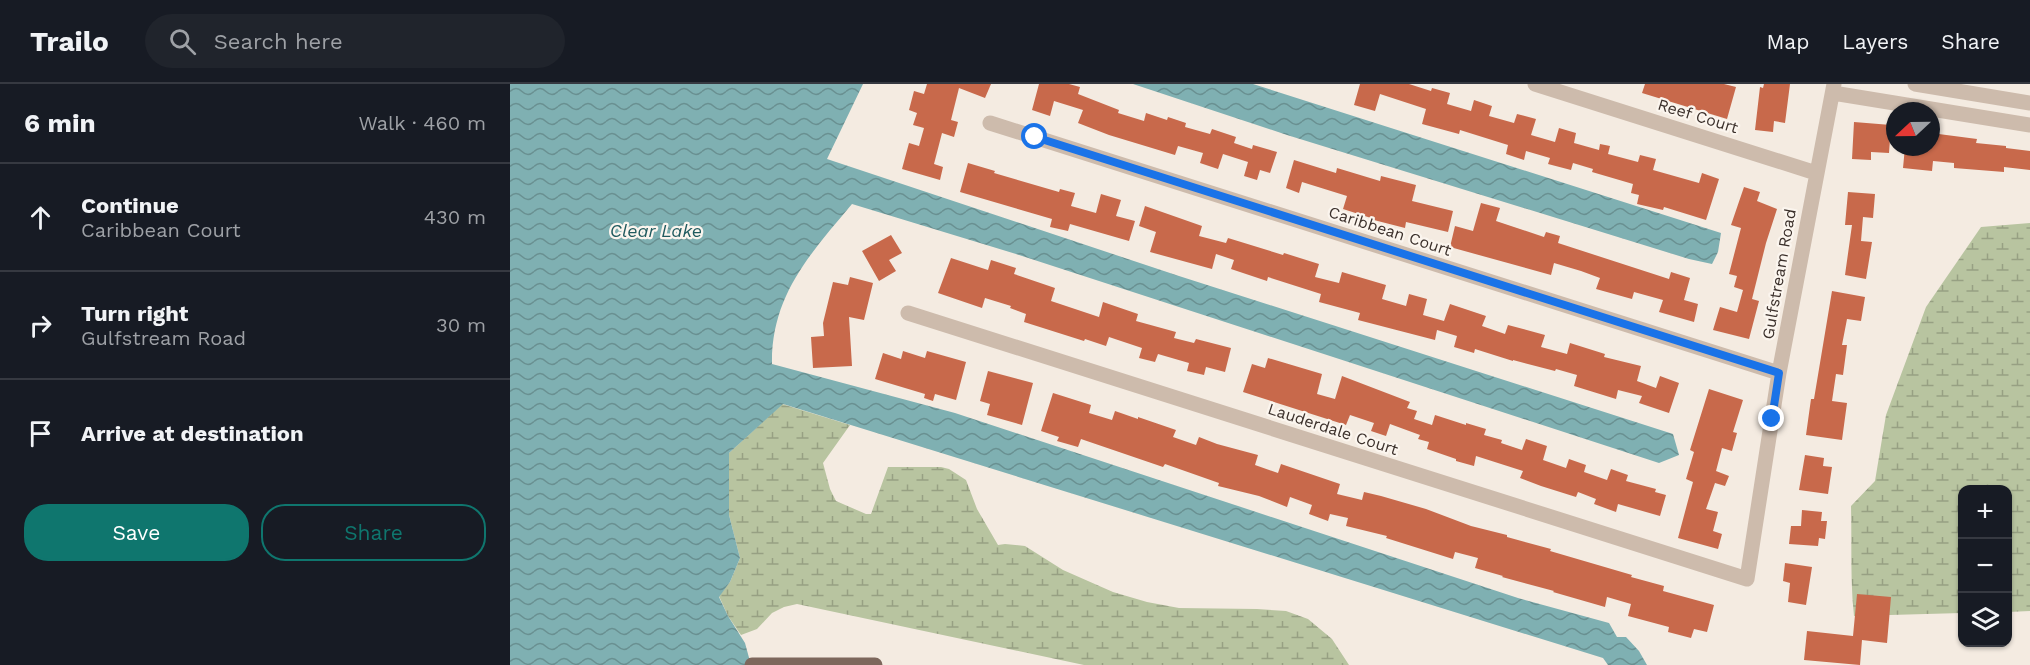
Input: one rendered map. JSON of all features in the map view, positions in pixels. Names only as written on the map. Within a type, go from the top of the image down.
[{"type":"main road","points":[[752,665],[875,665]]},
{"type":"street","name":"Reef Court","points":[[1535,84],[1816,172]]},
{"type":"street","points":[[1915,84],[2030,103]]},
{"type":"street","name":"Gulfstream Road","points":[[1747,579],[1779,373],[1833,88]]},
{"type":"street","points":[[1833,88],[2030,125]]},
{"type":"street","name":"Caribbean Court","points":[[990,123],[1779,373]]},
{"type":"street","name":"Lauderdale Court","points":[[908,313],[1747,579]]},
{"type":"green space","points":[[2030,223],[2030,611],[2012,612],[2012,485],[1958,485],[1958,613],[1854,616],[1851,506],[1875,481],[1886,415],[1926,307],[1981,227]]},
{"type":"green space","points":[[782,404],[850,425],[823,463],[836,501],[871,514],[888,467],[949,469],[966,480],[977,509],[998,545],[1025,546],[1063,570],[1113,592],[1147,602],[1179,608],[1286,611],[1308,619],[1332,639],[1349,665],[1084,665],[797,604],[772,613],[757,629],[741,635],[728,616],[719,596],[730,582],[740,558],[729,515],[729,453]]},
{"type":"water","name":"Clear Lake","points":[[510,84],[863,84],[827,159],[1179,276],[1673,434],[1679,455],[1659,463],[1016,254],[852,204],[796,276],[778,317],[773,339],[772,364],[955,413],[1518,598],[1609,623],[1617,637],[1626,637],[1639,651],[1647,665],[1608,665],[1603,658],[783,404],[729,453],[729,515],[740,558],[730,582],[719,597],[745,643],[751,665],[510,665]]},
{"type":"water","points":[[1133,84],[1253,84],[1721,233],[1718,252],[1712,264],[1689,259],[1287,135]]},
{"type":"building","points":[[927,84],[991,84],[985,98],[959,88],[951,120],[958,122],[954,137],[942,133],[934,164],[943,167],[940,180],[902,169],[909,143],[919,146],[924,128],[913,125],[917,113],[909,110],[914,91],[924,94]]},
{"type":"building","points":[[1039,84],[1069,84],[1080,87],[1078,94],[1119,110],[1118,113],[1144,121],[1146,113],[1167,120],[1168,117],[1186,123],[1185,127],[1210,134],[1212,129],[1236,137],[1234,143],[1252,149],[1253,145],[1277,152],[1270,173],[1260,170],[1257,180],[1244,176],[1248,162],[1223,154],[1218,169],[1200,163],[1203,153],[1178,146],[1175,155],[1109,135],[1078,123],[1083,110],[1054,101],[1050,116],[1032,110]]},
{"type":"building","points":[[1360,84],[1409,84],[1431,91],[1432,88],[1450,93],[1447,104],[1471,111],[1474,100],[1492,106],[1489,116],[1514,123],[1517,114],[1536,119],[1531,135],[1555,142],[1559,128],[1576,133],[1574,143],[1599,150],[1600,144],[1610,146],[1608,154],[1638,162],[1640,155],[1656,159],[1653,170],[1699,183],[1702,173],[1719,179],[1706,220],[1664,207],[1663,210],[1637,204],[1639,195],[1631,193],[1633,184],[1592,172],[1593,169],[1573,163],[1571,170],[1548,164],[1550,158],[1526,151],[1524,160],[1506,154],[1508,145],[1460,130],[1459,134],[1422,124],[1426,109],[1380,94],[1375,111],[1354,105]]},
{"type":"building","points":[[1645,84],[1724,84],[1736,87],[1727,119],[1642,93]]},
{"type":"building","points":[[1764,84],[1790,84],[1785,123],[1774,121],[1773,132],[1755,130],[1760,87],[1763,88]]},
{"type":"building","points":[[1854,122],[1886,125],[1886,153],[1871,152],[1871,160],[1852,159]]},
{"type":"building","points":[[1940,134],[1977,139],[1976,143],[2030,151],[2030,170],[2004,167],[2004,172],[1954,168],[1954,163],[1933,161],[1932,171],[1903,168],[1904,156],[1940,156]]},
{"type":"building","points":[[1294,160],[1336,173],[1337,168],[1380,181],[1381,176],[1416,185],[1412,201],[1453,211],[1448,232],[1406,222],[1405,228],[1370,219],[1343,209],[1347,196],[1302,182],[1299,193],[1286,188]]},
{"type":"building","points":[[968,163],[1059,192],[1060,189],[1075,193],[1071,206],[1096,213],[1101,194],[1121,200],[1116,216],[1135,221],[1129,241],[1070,224],[1068,231],[1050,227],[1052,219],[960,192]]},
{"type":"building","points":[[1744,187],[1760,192],[1757,201],[1777,209],[1752,299],[1759,301],[1749,339],[1713,330],[1720,307],[1737,312],[1743,290],[1734,287],[1737,276],[1729,274],[1741,228],[1731,225]]},
{"type":"building","points":[[1848,192],[1875,194],[1873,218],[1863,217],[1861,241],[1872,242],[1866,279],[1845,275],[1852,225],[1845,225]]},
{"type":"building","points":[[1481,203],[1500,208],[1496,221],[1544,237],[1546,232],[1560,236],[1558,243],[1669,279],[1671,272],[1690,278],[1684,300],[1698,304],[1694,322],[1659,312],[1663,300],[1634,292],[1632,299],[1596,289],[1600,278],[1581,271],[1554,263],[1551,275],[1450,247],[1455,226],[1473,231]]},
{"type":"building","points":[[1145,206],[1202,226],[1199,236],[1226,243],[1228,238],[1319,264],[1315,277],[1339,283],[1342,272],[1386,285],[1382,299],[1406,306],[1409,294],[1427,299],[1423,315],[1444,321],[1450,304],[1486,316],[1482,326],[1505,334],[1508,325],[1545,335],[1541,347],[1567,354],[1570,343],[1605,354],[1604,357],[1641,366],[1637,381],[1656,388],[1660,376],[1679,383],[1669,413],[1639,403],[1642,396],[1618,390],[1616,399],[1574,386],[1577,375],[1513,361],[1475,349],[1474,353],[1454,347],[1457,336],[1437,330],[1435,340],[1358,320],[1360,313],[1319,302],[1321,294],[1268,277],[1267,281],[1231,269],[1234,260],[1216,254],[1212,269],[1150,252],[1156,232],[1139,226]]},
{"type":"building","points":[[891,235],[902,253],[889,260],[896,271],[879,281],[862,251]]},
{"type":"building","points":[[951,258],[988,270],[991,260],[1016,268],[1014,274],[1055,288],[1051,301],[1099,317],[1103,302],[1138,314],[1136,321],[1176,332],[1174,338],[1194,343],[1196,339],[1231,348],[1225,372],[1206,367],[1204,375],[1187,371],[1189,363],[1158,354],[1155,362],[1139,358],[1142,348],[1109,337],[1106,346],[1085,339],[1084,341],[1024,322],[1026,314],[1010,308],[1011,306],[985,298],[982,308],[938,293]]},
{"type":"building","points":[[850,277],[873,283],[864,320],[849,317],[852,366],[813,368],[811,337],[824,336],[823,323],[833,282],[848,285]]},
{"type":"building","points":[[1832,291],[1865,297],[1861,321],[1847,319],[1842,345],[1847,345],[1843,375],[1836,374],[1832,401],[1847,403],[1842,440],[1806,435]]},
{"type":"building","points":[[903,351],[925,358],[927,351],[966,362],[956,400],[935,394],[933,401],[924,398],[925,394],[875,379],[883,353],[901,359]]},
{"type":"building","points":[[1268,358],[1322,374],[1317,394],[1335,399],[1342,376],[1410,402],[1407,408],[1417,411],[1414,419],[1432,425],[1435,415],[1466,425],[1466,423],[1486,429],[1484,435],[1502,440],[1501,443],[1522,450],[1526,439],[1547,446],[1543,460],[1566,468],[1569,459],[1586,465],[1584,472],[1607,480],[1611,469],[1628,475],[1626,481],[1656,489],[1655,492],[1666,495],[1660,516],[1618,504],[1616,512],[1594,504],[1596,499],[1578,492],[1576,497],[1541,486],[1520,478],[1523,471],[1476,456],[1474,466],[1456,461],[1456,459],[1427,449],[1429,442],[1418,439],[1420,435],[1390,424],[1386,436],[1371,431],[1374,423],[1350,415],[1346,425],[1243,392],[1252,364],[1265,368]]},
{"type":"building","points":[[988,371],[1033,383],[1022,425],[987,415],[990,404],[980,401]]},
{"type":"building","points":[[1709,389],[1743,400],[1733,432],[1737,433],[1732,451],[1722,448],[1716,471],[1729,476],[1725,486],[1715,483],[1706,509],[1718,512],[1713,531],[1722,534],[1718,549],[1678,538],[1693,482],[1686,479],[1694,452],[1690,450]]},
{"type":"building","points":[[1053,393],[1091,405],[1089,413],[1112,420],[1115,411],[1176,430],[1173,437],[1196,445],[1199,437],[1258,455],[1255,465],[1278,473],[1281,464],[1340,484],[1337,494],[1362,500],[1364,492],[1381,496],[1664,586],[1663,591],[1714,605],[1707,632],[1694,629],[1691,638],[1668,632],[1669,627],[1628,616],[1631,604],[1607,597],[1605,607],[1502,577],[1475,568],[1478,558],[1455,552],[1453,559],[1386,538],[1387,536],[1346,526],[1348,518],[1330,514],[1328,521],[1309,514],[1312,505],[1290,497],[1287,507],[1259,496],[1218,486],[1219,483],[1165,464],[1163,467],[1081,439],[1078,447],[1057,441],[1059,437],[1041,431]]},
{"type":"building","points":[[1805,455],[1824,458],[1823,466],[1832,467],[1828,494],[1799,490]]},
{"type":"building","points":[[1802,510],[1822,512],[1821,521],[1827,521],[1825,539],[1819,538],[1818,546],[1789,544],[1791,526],[1801,526]]},
{"type":"building","points":[[1785,563],[1812,567],[1806,605],[1788,602],[1790,583],[1783,581]]},
{"type":"building","points":[[1857,594],[1891,597],[1887,643],[1862,640],[1860,665],[1804,660],[1807,631],[1853,636]]},
{"type":"route","points":[[1035,137],[1779,373],[1772,419]]}]
